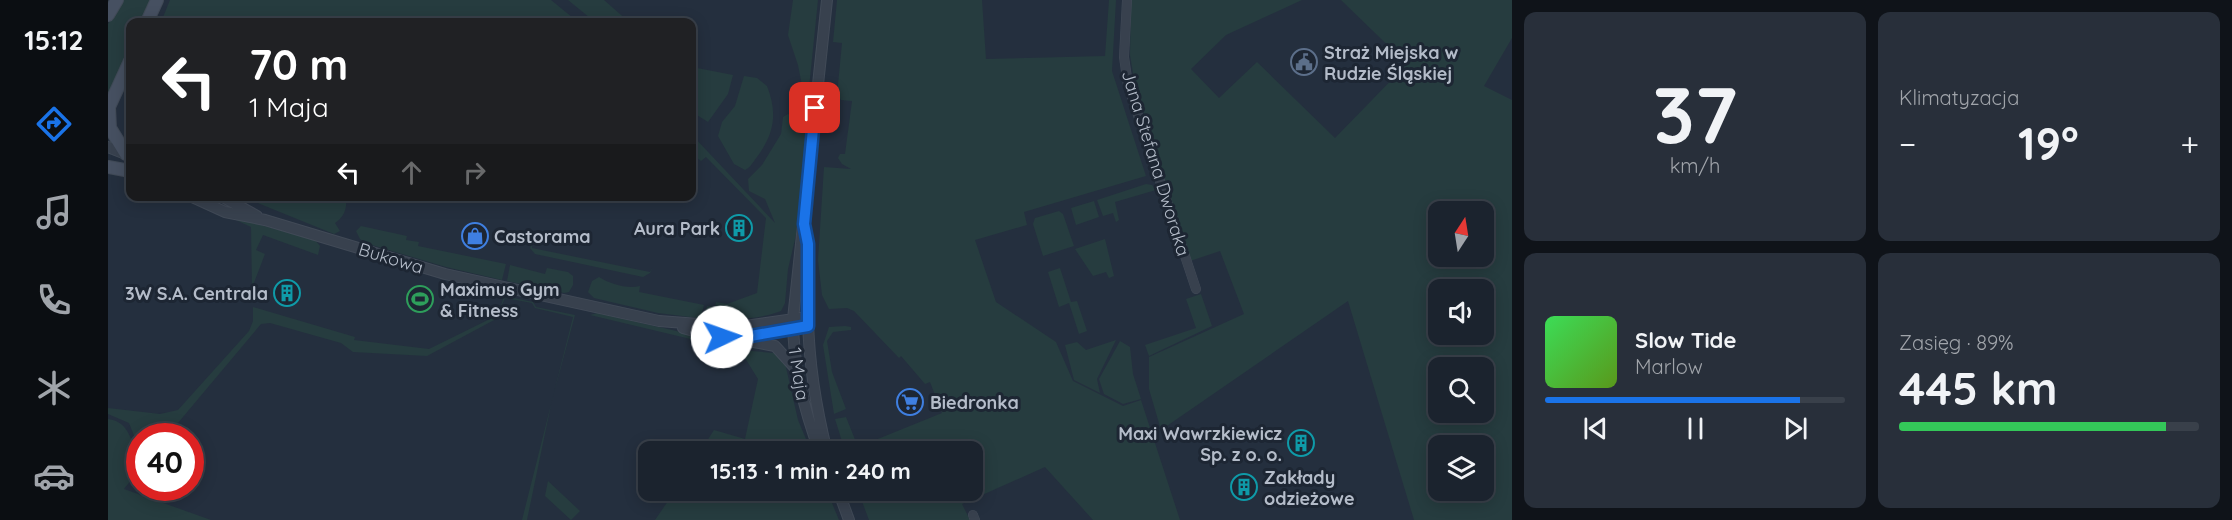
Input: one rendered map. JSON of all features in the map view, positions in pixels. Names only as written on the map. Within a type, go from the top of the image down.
[{"type":"main road","points":[[108,15],[117,0]]},
{"type":"main road","points":[[149,18],[157,0]]},
{"type":"main road","points":[[126,71],[109,108],[110,128],[126,152]]},
{"type":"main road","points":[[108,167],[126,170]]},
{"type":"street","name":"1 Maja","points":[[816,441],[804,409],[795,368],[793,323],[799,243],[804,224],[827,0]]},
{"type":"street","name":"Jana Stefana Dworaka","points":[[1127,0],[1124,57],[1128,85],[1196,289]]},
{"type":"street","points":[[108,147],[126,154]]},
{"type":"street","points":[[108,162],[126,169]]},
{"type":"street","name":"Bukowa","points":[[201,201],[225,212],[264,220],[481,284],[659,321],[722,337],[745,337],[793,323]]},
{"type":"street","name":"Bukowa","points":[[230,201],[264,220]]},
{"type":"street","name":"1 Maja","points":[[804,224],[808,244],[808,321],[816,405],[824,441]]},
{"type":"street","points":[[774,322],[787,308],[794,293]]},
{"type":"street","name":"Bukowa","points":[[659,321],[738,327],[774,322],[793,323]]},
{"type":"street","points":[[793,323],[808,321]]},
{"type":"street","points":[[722,337],[775,346],[795,368]]},
{"type":"street","points":[[842,501],[850,520]]},
{"type":"green space","points":[[122,0],[151,0],[144,18],[126,18],[126,57],[108,98],[108,24]]},
{"type":"green space","points":[[170,0],[551,0],[573,18],[163,18]]},
{"type":"green space","points":[[568,0],[604,0],[624,18],[590,18]]},
{"type":"green space","points":[[793,0],[818,0],[806,117],[798,113],[802,85],[788,35]]},
{"type":"green space","points":[[837,0],[982,0],[986,59],[1105,56],[1109,0],[1116,0],[1112,71],[1146,176],[1024,212],[1027,225],[975,240],[996,302],[1056,342],[1073,381],[1123,406],[1141,400],[1180,520],[1093,520],[1045,467],[983,495],[983,441],[873,441],[942,413],[930,382],[925,384],[901,356],[899,358],[854,311],[847,308],[829,309],[822,295],[818,260],[824,167],[851,169],[842,164],[838,158],[840,154],[845,154],[852,101],[841,100],[837,95],[842,43],[833,42]]},
{"type":"green space","points":[[1131,0],[1302,0],[1226,35],[1191,69],[1219,98],[1257,62],[1335,138],[1407,64],[1341,0],[1512,0],[1512,38],[1484,86],[1512,100],[1512,520],[1414,520],[1348,301],[1161,430],[1149,389],[1149,357],[1244,314],[1220,251],[1190,261],[1135,85],[1130,55]]},
{"type":"green space","points":[[696,68],[733,75],[728,94],[708,122],[696,114]]},
{"type":"green space","points":[[744,76],[757,78],[767,86],[773,115],[771,132],[763,148],[745,170],[734,164],[718,136],[722,122],[735,106]]},
{"type":"green space","points":[[788,114],[805,125],[807,131],[796,235],[788,269],[785,303],[781,311],[745,318],[706,315],[706,319],[658,313],[594,298],[588,292],[592,281],[599,277],[619,285],[640,286],[639,292],[704,305],[702,313],[705,314],[707,306],[715,307],[716,302],[727,304],[757,293],[766,218],[706,157],[701,161],[696,159],[696,139],[775,223],[765,199],[749,191],[748,179],[762,165],[781,134],[783,117]]},
{"type":"green space","points":[[1146,184],[1152,185],[1156,190],[1115,202],[1119,220],[1116,222],[1113,213],[1103,216],[1097,200]]},
{"type":"green space","points":[[253,201],[346,201],[345,212],[335,223],[340,231],[334,234]]},
{"type":"green space","points":[[1094,201],[1099,217],[1076,225],[1071,208]]},
{"type":"green space","points":[[1059,211],[1063,214],[1074,246],[1043,256],[1033,224],[1035,218]]},
{"type":"green space","points":[[225,215],[315,240],[320,246],[318,255],[263,235],[256,250],[265,254],[252,288],[251,227]]},
{"type":"green space","points":[[361,226],[407,236],[406,240],[419,242],[418,246],[506,264],[502,280],[446,267],[365,243],[356,231]]},
{"type":"green space","points":[[1105,239],[1114,276],[1109,278],[1106,272],[1093,276],[1075,249]]},
{"type":"green space","points":[[533,241],[532,248],[650,272],[653,267],[650,273],[643,277],[535,254],[530,248]]},
{"type":"green space","points":[[510,265],[545,274],[547,268],[568,272],[573,276],[573,285],[569,292],[564,293],[507,281]]},
{"type":"green space","points":[[1060,268],[1071,302],[1077,301],[1087,331],[1079,334],[1069,303],[1059,307],[1048,272]]},
{"type":"green space","points":[[1201,294],[1212,326],[1149,356],[1145,345],[1196,328],[1186,299]]},
{"type":"green space","points":[[504,296],[533,302],[536,307],[575,315],[554,392],[573,317],[535,308],[532,303],[505,298],[499,312]]},
{"type":"green space","points":[[253,307],[355,337],[354,340],[429,349],[498,315],[496,319],[427,356],[353,352],[341,343],[270,323],[261,324],[178,423],[129,423],[108,414],[108,408],[160,414],[178,410],[249,331],[253,321]]},
{"type":"green space","points":[[597,313],[703,337],[771,347],[767,350],[703,342],[590,315]]},
{"type":"green space","points":[[829,327],[851,327],[851,330],[833,332],[827,341],[832,372],[846,409],[834,414],[823,345]]},
{"type":"green space","points":[[1116,340],[1097,379],[1100,393],[1074,380],[1065,345],[1077,342],[1086,350]]},
{"type":"green space","points":[[1120,341],[1130,347],[1133,374],[1141,399],[1123,404],[1104,394],[1099,379]]},
{"type":"green space","points":[[740,350],[774,353],[785,363],[798,420],[807,441],[707,441],[714,430],[745,439],[758,379]]},
{"type":"green space","points":[[551,403],[527,520],[522,520]]},
{"type":"green space","points":[[846,417],[856,441],[842,441],[835,419]]},
{"type":"green space","points":[[108,419],[120,423],[126,430],[126,486],[124,489],[126,490],[126,501],[158,501],[211,520],[108,520]]},
{"type":"green space","points":[[548,481],[580,511],[571,520],[545,496]]},
{"type":"green space","points":[[668,501],[831,501],[839,520],[655,520]]},
{"type":"green space","points":[[862,501],[969,501],[962,504],[970,520],[869,520]]},
{"type":"place","name":"Straż Miejska w Rudzie Śląskiej","points":[[1304,62]]},
{"type":"place","name":"Aura Park","points":[[739,228]]},
{"type":"place","name":"Castorama","points":[[475,236]]},
{"type":"place","name":"3W S.A. Centrala","points":[[287,293]]},
{"type":"place","name":"Maximus Gym & Fitness","points":[[420,299]]},
{"type":"place","name":"Biedronka","points":[[910,402]]},
{"type":"place","name":"Maxi Wawrzkiewicz Sp. z o. o.","points":[[1301,443]]},
{"type":"place","name":"Zakłady odzieżowe","points":[[1244,487]]},
{"type":"route","points":[[722,337],[745,337],[808,326],[808,244],[804,224],[815,108]]}]
